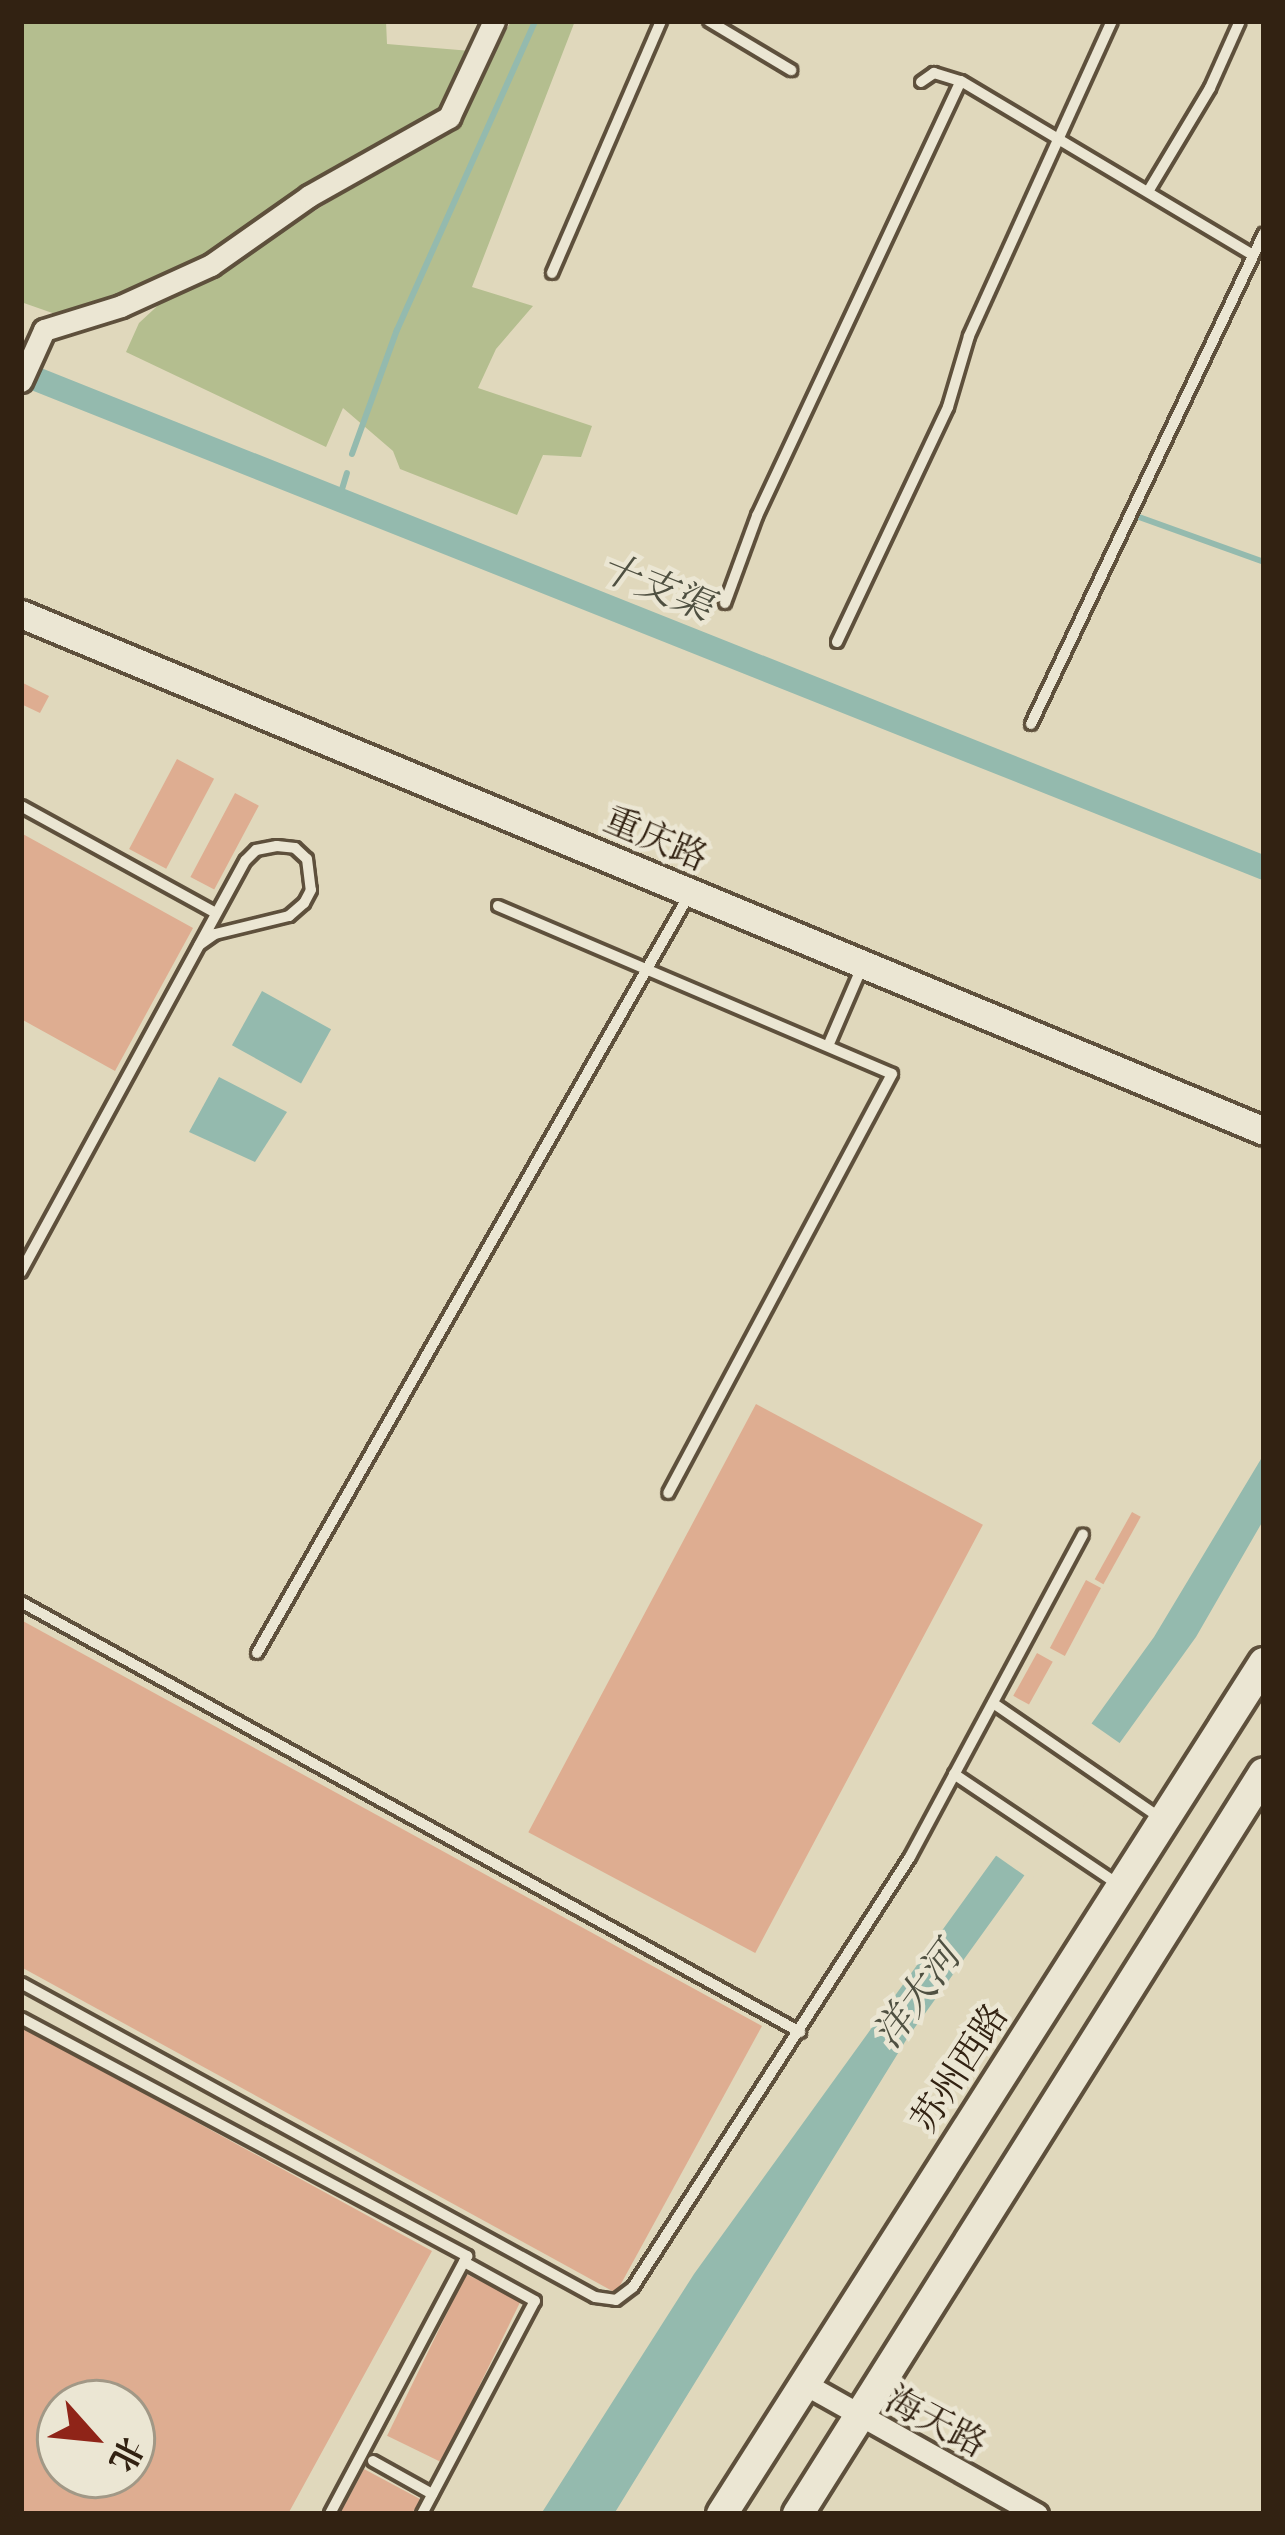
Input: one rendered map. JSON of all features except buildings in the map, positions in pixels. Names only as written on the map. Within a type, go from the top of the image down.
[{"type":"main road","name":"苏州西路","points":[[722,2514],[1113,1882],[1264,1663]]},
{"type":"main road","points":[[798,2514],[1264,1773]]},
{"type":"street","points":[[25,373],[44,329],[121,305],[211,266],[309,196],[448,117],[494,21]]},
{"type":"street","name":"重庆路","points":[[21,614],[1264,1131]]},
{"type":"street","name":"海天路","points":[[805,2384],[1037,2514]]},
{"type":"lane","points":[[552,273],[661,21]]},
{"type":"lane","points":[[709,21],[791,70]]},
{"type":"lane","points":[[836,642],[948,407],[969,336],[1112,21]]},
{"type":"lane","points":[[1149,190],[1210,88],[1240,21]]},
{"type":"lane","points":[[921,82],[934,73],[961,81],[1253,255]]},
{"type":"lane","points":[[725,603],[757,516],[961,81]]},
{"type":"lane","points":[[1031,724],[1264,232]]},
{"type":"lane","points":[[21,806],[216,913]]},
{"type":"lane","points":[[21,1272],[216,913],[256,850],[295,848],[307,859],[310,890],[289,916],[215,934],[199,945]]},
{"type":"lane","points":[[257,1653],[691,892]]},
{"type":"lane","points":[[498,906],[892,1074],[668,1493]]},
{"type":"lane","points":[[828,1046],[863,964]]},
{"type":"lane","points":[[21,1983],[606,2300],[616,2300],[633,2287],[910,1857],[1083,1535]]},
{"type":"lane","points":[[21,1602],[800,2032]]},
{"type":"lane","points":[[993,1703],[1158,1817]]},
{"type":"lane","points":[[954,1774],[1113,1882]]},
{"type":"lane","points":[[21,2018],[467,2256],[330,2514]]},
{"type":"lane","points":[[422,2514],[535,2301],[464,2262]]},
{"type":"lane","points":[[373,2461],[432,2494]]},
{"type":"green space","points":[[21,21],[386,21],[387,44],[495,53],[511,21],[575,21],[472,287],[533,306],[496,349],[478,388],[592,426],[581,457],[543,455],[517,515],[400,469],[393,451],[343,408],[326,447],[126,352],[139,323],[167,297],[193,288],[373,174],[421,150],[396,141],[209,260],[113,303],[98,329],[21,302]]},
{"type":"water","points":[[262,991],[331,1029],[301,1084],[232,1045]]},
{"type":"water","points":[[219,1077],[287,1112],[255,1162],[189,1132]]},
{"type":"water","name":"洋大河","points":[[1264,1454],[1264,1519],[1196,1637],[908,2037],[614,2514],[541,2514],[694,2274],[1154,1637]]},
{"type":"pier","points":[[1088,1721],[1125,1747],[1031,1880],[995,1855]]},
{"type":"waterway","points":[[352,454],[397,330],[535,21]]},
{"type":"waterway","name":"十支渠","points":[[21,373],[1264,868]]},
{"type":"waterway","points":[[339,499],[347,473]]},
{"type":"waterway","points":[[1139,517],[1264,562]]}]
